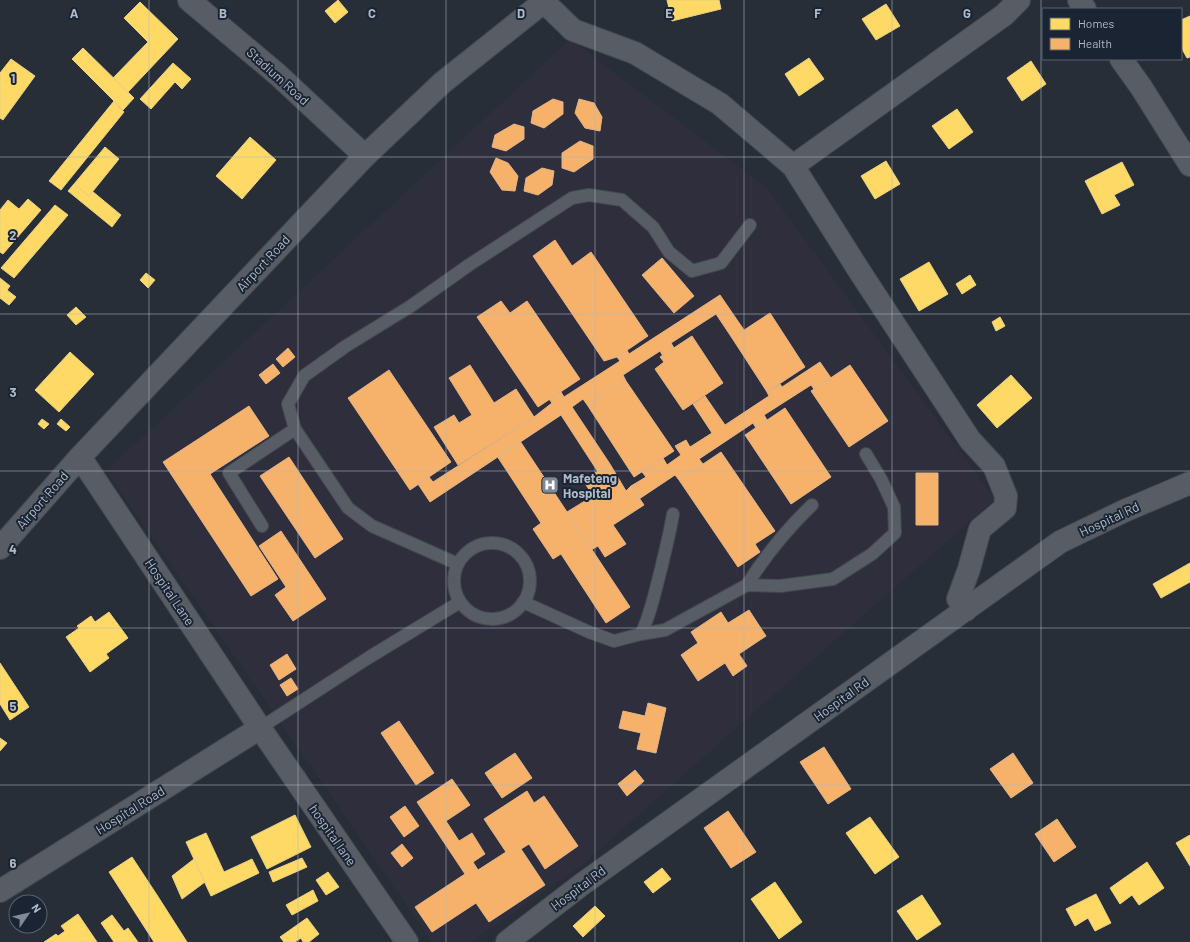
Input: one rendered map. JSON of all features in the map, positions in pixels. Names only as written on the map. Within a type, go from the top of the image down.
[{"type":"street","name":"Stadium Road","points":[[190,0],[277,74],[365,156]]},
{"type":"street","points":[[793,166],[1004,15],[1019,0]]},
{"type":"street","points":[[544,1],[573,30],[635,53],[720,104],[793,166],[970,440],[994,466],[999,477],[1006,496],[1005,508],[980,529],[969,570],[958,599],[966,610]]},
{"type":"street","name":"Airport Road","points":[[0,548],[80,457],[365,156],[442,83],[544,1]]},
{"type":"street","points":[[1122,60],[1141,87],[1190,165]]},
{"type":"street","name":"Hospital Lane","points":[[80,457],[260,728]]},
{"type":"street","name":"Hospital Rd","points":[[507,942],[587,880],[1060,542],[1124,511],[1190,483]]},
{"type":"street","name":"Hospital Road","points":[[0,891],[260,728]]},
{"type":"street","name":"hospital lane","points":[[260,728],[407,942]]},
{"type":"lane","points":[[458,564],[372,526],[348,508],[294,429],[288,404],[304,376],[346,346],[411,306],[469,265],[572,198],[589,195],[622,200],[653,227],[669,252],[692,271],[721,263],[750,225]]},
{"type":"lane","points":[[262,526],[229,473],[294,429]]},
{"type":"lane","points":[[747,585],[780,586],[833,579],[872,554],[895,533],[894,507],[881,479],[866,454]]},
{"type":"lane","points":[[523,602],[589,632],[614,641],[640,634],[665,630],[747,585],[760,564],[796,520],[812,506]]},
{"type":"lane","points":[[640,634],[648,619],[670,532],[673,514]]},
{"type":"lane","points":[[484,543],[499,543],[513,549],[524,560],[529,574],[529,588],[523,602],[513,613],[499,619],[484,618],[470,612],[460,602],[454,588],[454,573],[460,559],[470,549],[484,543]]},
{"type":"lane","points":[[260,728],[368,658],[460,602]]},
{"type":"shaded area","name":"Mafeteng Hospital","points":[[570,39],[767,188],[995,499],[580,867],[471,942],[432,942],[106,471]]},
{"type":"building: Homes","points":[[338,0],[348,12],[335,23],[325,11]]},
{"type":"building: Homes","points":[[667,0],[719,0],[721,9],[672,21]]},
{"type":"building: Homes","points":[[140,2],[178,39],[128,92],[113,78],[148,42],[124,18]]},
{"type":"building: Homes","points":[[886,4],[900,26],[876,40],[862,19]]},
{"type":"building: Homes","points":[[1190,16],[1190,57],[1187,58],[1182,49],[1182,20]]},
{"type":"building: Homes","points":[[83,48],[134,98],[123,110],[72,59]]},
{"type":"building: Homes","points":[[809,58],[824,79],[799,96],[785,74]]},
{"type":"building: Homes","points":[[11,59],[35,76],[3,120],[0,118],[0,73]]},
{"type":"building: Homes","points":[[1031,61],[1046,84],[1022,101],[1007,78]]},
{"type":"building: Homes","points":[[173,63],[191,79],[182,89],[175,82],[151,109],[140,99]]},
{"type":"building: Homes","points":[[114,101],[124,112],[61,190],[49,181]]},
{"type":"building: Homes","points":[[957,109],[973,132],[949,149],[932,126]]},
{"type":"building: Homes","points":[[250,137],[276,160],[242,199],[216,176]]},
{"type":"building: Homes","points":[[105,147],[119,159],[89,196],[74,184]]},
{"type":"building: Homes","points":[[886,161],[900,184],[875,199],[861,176]]},
{"type":"building: Homes","points":[[1122,162],[1134,185],[1114,195],[1120,205],[1102,214],[1085,181]]},
{"type":"building: Homes","points":[[74,184],[89,196],[92,191],[121,215],[112,227],[68,191]]},
{"type":"building: Homes","points":[[28,199],[41,210],[3,254],[0,252],[0,210],[8,200],[19,209]]},
{"type":"building: Homes","points":[[55,205],[68,215],[14,278],[1,268]]},
{"type":"building: Homes","points":[[929,262],[948,294],[919,311],[900,279]]},
{"type":"building: Homes","points":[[146,273],[155,280],[148,288],[140,280]]},
{"type":"building: Homes","points":[[970,275],[976,285],[962,294],[956,284]]},
{"type":"building: Homes","points":[[0,278],[10,286],[7,290],[16,297],[9,305],[0,298]]},
{"type":"building: Homes","points":[[76,307],[86,317],[76,325],[67,315]]},
{"type":"building: Homes","points":[[1000,317],[1005,326],[996,331],[992,322]]},
{"type":"building: Homes","points":[[70,352],[94,374],[59,412],[35,390]]},
{"type":"building: Homes","points":[[1011,375],[1032,398],[997,428],[977,405]]},
{"type":"building: Homes","points":[[42,419],[49,424],[44,429],[38,424]]},
{"type":"building: Homes","points":[[61,419],[70,427],[66,431],[57,424]]},
{"type":"building: Homes","points":[[1190,563],[1190,582],[1161,598],[1153,584]]},
{"type":"building: Homes","points":[[109,612],[128,638],[106,654],[109,658],[90,672],[66,637],[79,628],[77,626],[91,616],[95,622]]},
{"type":"building: Homes","points":[[0,663],[29,707],[10,720],[0,704]]},
{"type":"building: Homes","points":[[0,738],[7,743],[0,751]]},
{"type":"building: Homes","points":[[295,815],[311,847],[267,869],[251,837]]},
{"type":"building: Homes","points":[[870,817],[899,857],[875,874],[846,833]]},
{"type":"building: Homes","points":[[206,833],[224,872],[252,859],[259,873],[211,896],[186,842]]},
{"type":"building: Homes","points":[[1190,835],[1190,866],[1176,843]]},
{"type":"building: Homes","points":[[132,857],[187,942],[154,942],[109,872]]},
{"type":"building: Homes","points":[[302,858],[307,867],[273,882],[269,872]]},
{"type":"building: Homes","points":[[194,859],[205,882],[182,899],[172,876]]},
{"type":"building: Homes","points":[[1147,862],[1164,888],[1139,905],[1132,895],[1120,904],[1110,888]]},
{"type":"building: Homes","points":[[662,868],[671,879],[653,893],[644,882]]},
{"type":"building: Homes","points":[[328,872],[339,887],[326,895],[316,880]]},
{"type":"building: Homes","points":[[775,882],[802,922],[779,939],[751,899]]},
{"type":"building: Homes","points":[[313,890],[318,901],[292,915],[286,905]]},
{"type":"building: Homes","points":[[1096,894],[1111,923],[1095,931],[1088,918],[1075,926],[1066,909]]},
{"type":"building: Homes","points":[[922,895],[941,924],[917,940],[897,911]]},
{"type":"building: Homes","points":[[595,906],[605,916],[583,937],[573,926]]},
{"type":"building: Homes","points":[[78,914],[97,942],[44,942],[56,934],[58,936],[65,931],[61,926]]},
{"type":"building: Homes","points":[[112,915],[124,931],[128,928],[138,942],[114,942],[101,923]]},
{"type":"building: Homes","points":[[307,918],[319,934],[309,942],[303,942],[301,938],[295,942],[284,942],[280,937]]},
{"type":"building: Health","points":[[553,99],[563,102],[563,114],[544,128],[531,123],[533,111]]},
{"type":"building: Health","points":[[579,99],[594,103],[602,117],[600,131],[585,128],[575,113]]},
{"type":"building: Health","points":[[514,124],[524,127],[524,139],[506,151],[492,147],[495,135]]},
{"type":"building: Health","points":[[580,141],[593,146],[593,159],[574,172],[562,168],[562,153]]},
{"type":"building: Health","points":[[496,158],[508,163],[518,176],[515,191],[502,190],[490,172]]},
{"type":"building: Health","points":[[542,168],[554,171],[552,185],[538,195],[524,191],[526,178]]},
{"type":"building: Health","points":[[555,240],[572,266],[591,252],[648,336],[617,357],[604,361],[533,256]]},
{"type":"building: Health","points":[[662,258],[694,296],[674,313],[642,275]]},
{"type":"building: Health","points":[[720,295],[744,330],[732,338],[716,314],[671,343],[674,348],[663,356],[660,351],[623,375],[626,381],[588,406],[583,399],[572,407],[610,464],[598,472],[561,415],[430,502],[418,484],[429,477],[433,482],[534,417],[552,403],[549,399],[561,392],[564,397],[620,361],[617,357],[627,350],[629,354]]},
{"type":"building: Health","points":[[501,301],[510,313],[527,301],[580,379],[538,407],[477,317]]},
{"type":"building: Health","points":[[770,313],[805,367],[767,392],[732,338]]},
{"type":"building: Health","points":[[692,336],[723,383],[683,410],[655,369],[664,362],[660,357]]},
{"type":"building: Health","points":[[288,348],[295,357],[283,367],[276,359]]},
{"type":"building: Health","points":[[820,362],[831,378],[814,389],[811,385],[764,415],[767,420],[756,428],[753,423],[699,459],[703,464],[679,480],[675,475],[639,499],[631,486],[646,477],[642,472],[663,458],[667,465],[681,455],[675,446],[686,440],[690,447],[712,433],[693,404],[705,396],[725,425],[769,396],[767,392],[780,384],[782,387]]},
{"type":"building: Health","points":[[273,364],[280,373],[266,384],[259,375]]},
{"type":"building: Health","points":[[470,365],[494,403],[516,389],[534,417],[458,465],[434,427],[454,415],[459,423],[472,415],[449,378]]},
{"type":"building: Health","points":[[850,365],[888,421],[849,447],[811,391]]},
{"type":"building: Health","points":[[389,370],[451,462],[410,490],[348,398]]},
{"type":"building: Health","points":[[626,381],[674,451],[634,477],[588,406]]},
{"type":"building: Health","points":[[249,406],[269,436],[210,474],[278,579],[251,596],[163,462]]},
{"type":"building: Health","points":[[785,408],[831,477],[791,504],[745,435]]},
{"type":"building: Health","points":[[520,441],[630,607],[606,623],[561,554],[553,559],[533,529],[541,523],[497,456]]},
{"type":"building: Health","points":[[721,452],[775,531],[755,544],[760,552],[738,567],[679,480]]},
{"type":"building: Health","points":[[289,457],[343,539],[315,558],[260,476]]},
{"type":"building: Health","points":[[610,464],[626,491],[631,486],[644,505],[613,525],[626,544],[605,557],[598,546],[591,550],[567,512],[593,496],[583,480]]},
{"type":"building: Health","points":[[916,473],[938,473],[938,525],[916,525]]},
{"type":"building: Health","points":[[281,531],[326,599],[293,621],[275,595],[286,587],[259,546]]},
{"type":"building: Health","points":[[749,610],[766,636],[739,654],[747,666],[733,676],[725,663],[698,681],[681,655],[698,643],[691,632],[721,612],[728,623]]},
{"type":"building: Health","points":[[287,654],[296,669],[279,680],[270,665]]},
{"type":"building: Health","points":[[291,678],[298,689],[287,696],[280,685]]},
{"type":"building: Health","points":[[648,703],[666,708],[656,753],[637,749],[641,733],[619,728],[623,711],[645,716]]},
{"type":"building: Health","points":[[399,721],[434,773],[416,785],[381,733]]},
{"type":"building: Health","points":[[824,747],[851,789],[828,804],[800,762]]},
{"type":"building: Health","points":[[515,753],[532,778],[502,798],[485,773]]},
{"type":"building: Health","points":[[1013,753],[1033,783],[1011,798],[990,769]]},
{"type":"building: Health","points":[[635,770],[644,781],[627,796],[618,784]]},
{"type":"building: Health","points":[[452,779],[470,805],[446,821],[459,841],[472,833],[485,854],[473,862],[478,870],[506,852],[484,819],[527,791],[534,803],[544,796],[578,846],[545,869],[529,844],[521,849],[545,885],[489,922],[476,903],[432,932],[415,907],[465,874],[417,802]]},
{"type":"building: Health","points":[[405,806],[419,826],[404,837],[390,817]]},
{"type":"building: Health","points":[[728,811],[756,852],[731,868],[704,828]]},
{"type":"building: Health","points":[[1057,819],[1076,847],[1054,862],[1035,834]]},
{"type":"building: Health","points":[[402,844],[413,858],[402,867],[391,853]]},
{"type":"place","name":"Mafeteng Hospital","points":[[550,485]]}]
